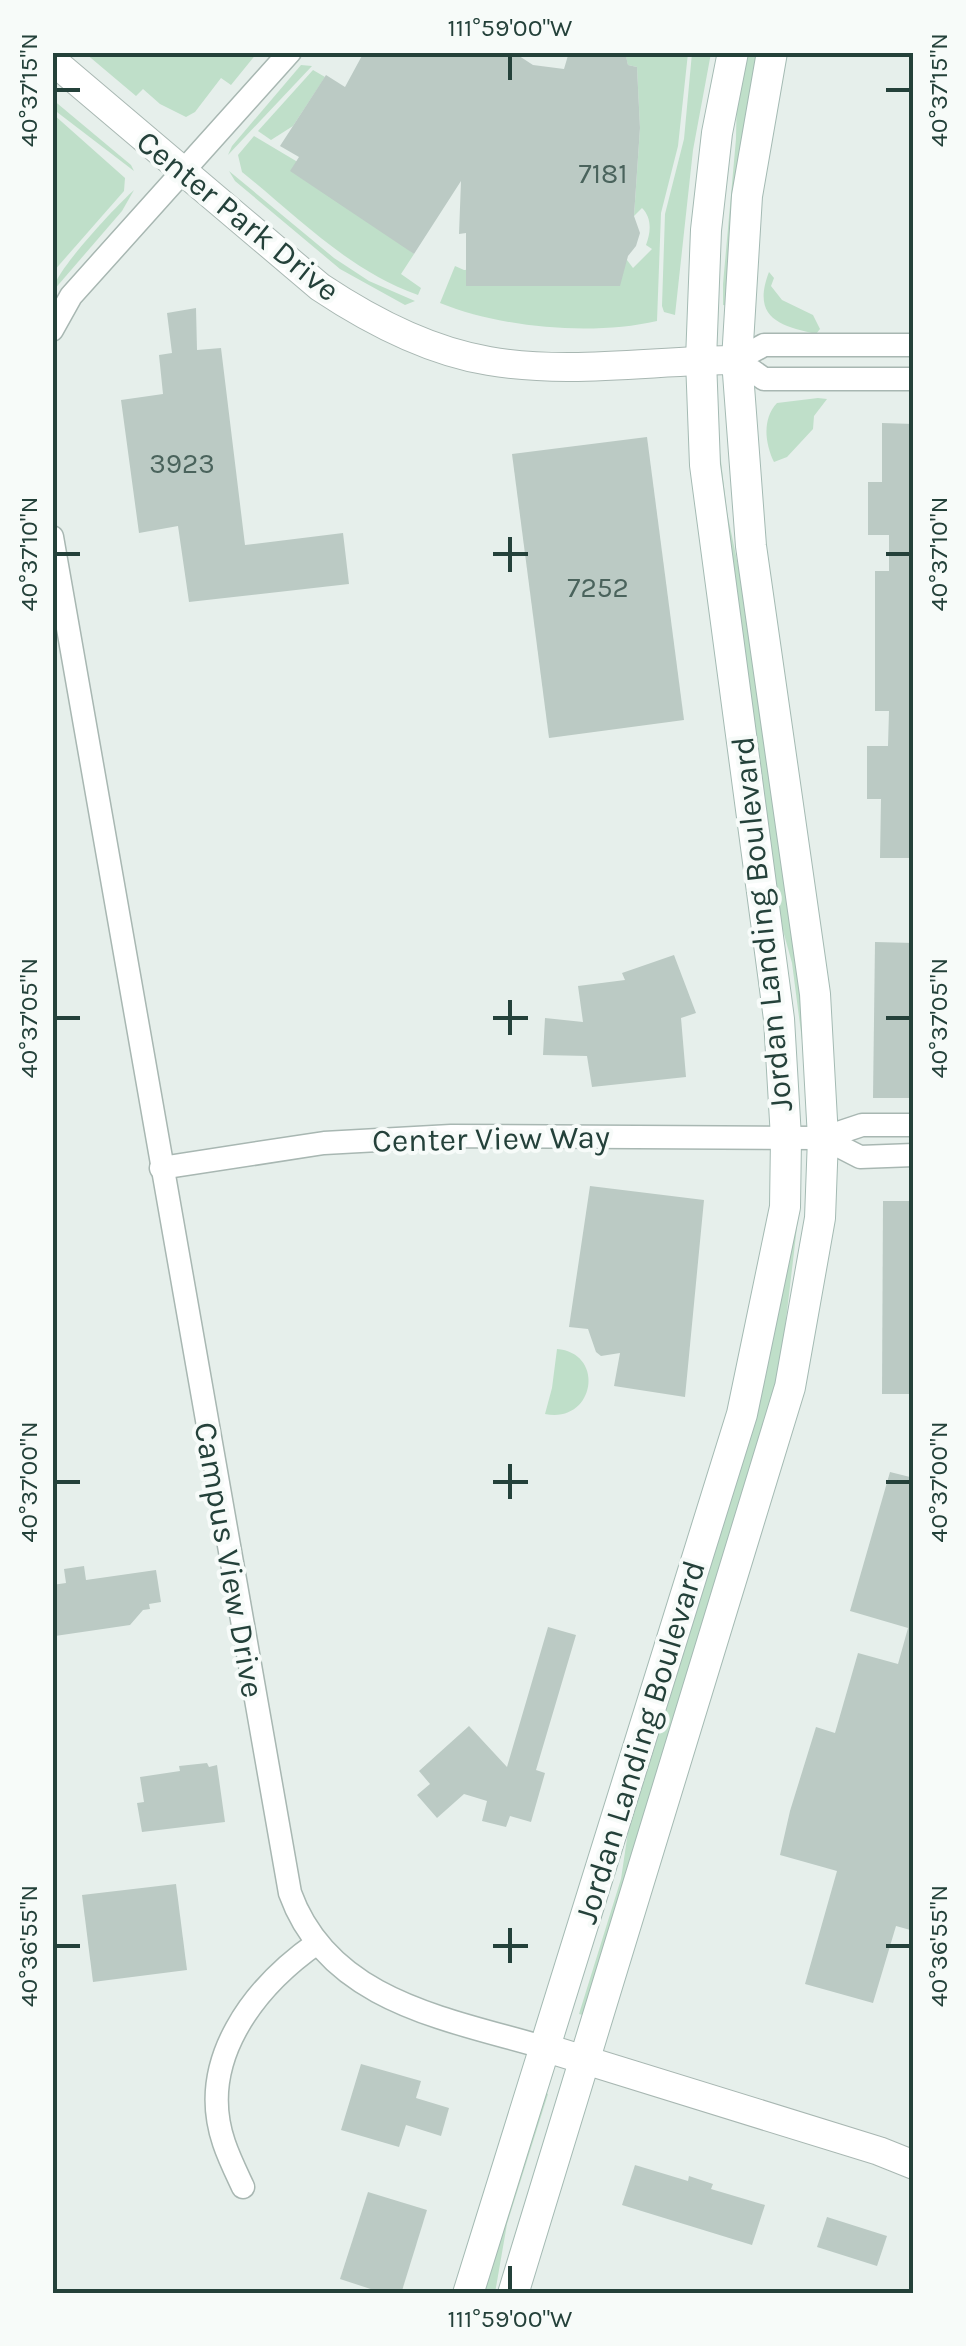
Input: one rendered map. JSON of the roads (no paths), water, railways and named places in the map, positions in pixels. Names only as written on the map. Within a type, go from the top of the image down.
[{"type":"main road","name":"Jordan Landing Boulevard","points":[[468,2294],[742,1414],[784,1207],[786,1138],[779,1019],[705,465],[700,360],[710,184],[733,52]]},
{"type":"main road","name":"Jordan Landing Boulevard","points":[[512,2294],[790,1386],[820,1218],[823,1138],[815,994],[751,546],[737,360],[747,196],[772,52]]},
{"type":"street","points":[[52,330],[72,296],[290,52]]},
{"type":"street","name":"Center Park Drive","points":[[52,60],[320,287],[380,324],[437,348],[488,361],[528,365],[737,360],[764,346],[914,346]]},
{"type":"street","name":"Center Park Drive","points":[[737,360],[764,379],[914,378]]},
{"type":"street","name":"Campus View Drive","points":[[52,537],[285,1877],[295,1908],[316,1943],[345,1973],[376,1992],[914,2165]]},
{"type":"street","name":"Center View Way","points":[[161,1168],[324,1143],[451,1136],[823,1138],[862,1125],[914,1125]]},
{"type":"street","name":"Center View Way","points":[[823,1138],[860,1157],[914,1156]]},
{"type":"street","points":[[243,2186],[222,2141],[219,2116],[224,2055],[238,2022],[258,1994],[316,1943]]}]
